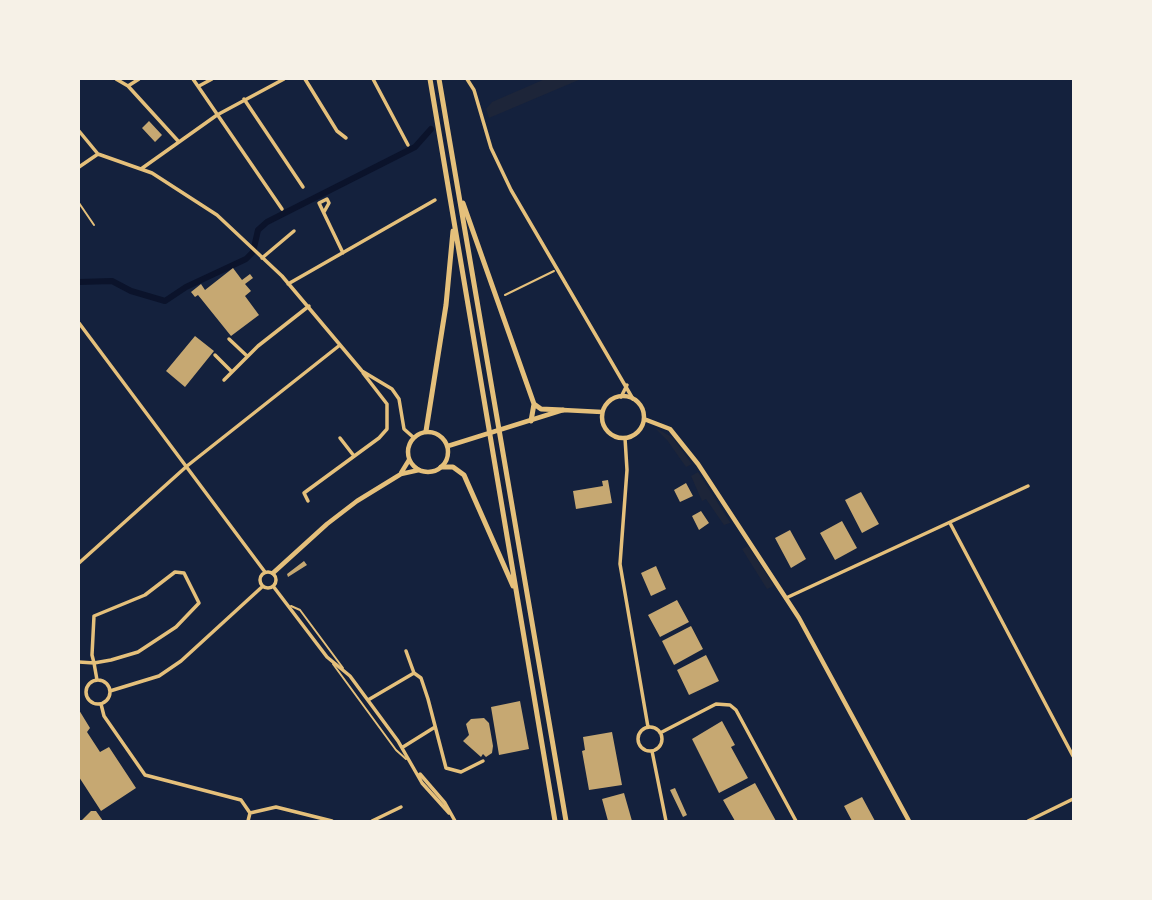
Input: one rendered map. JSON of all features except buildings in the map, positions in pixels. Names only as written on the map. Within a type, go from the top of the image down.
[{"type":"main road","points":[[430,79],[555,821]]},
{"type":"main road","points":[[439,79],[566,821]]},
{"type":"main road","points":[[456,176],[472,235],[534,404],[531,421]]},
{"type":"main road","points":[[426,431],[446,305],[454,220]]},
{"type":"main road","points":[[621,397],[633,399],[642,408],[644,419],[636,434],[625,438],[607,431],[602,412],[609,401],[621,397]]},
{"type":"main road","points":[[534,404],[541,409],[602,412]]},
{"type":"main road","points":[[448,446],[564,410]]},
{"type":"main road","points":[[644,419],[658,422],[679,438],[786,598],[909,821]]},
{"type":"main road","points":[[401,474],[409,460],[408,448],[413,437],[426,431],[437,433],[448,446],[447,458],[441,467]]},
{"type":"main road","points":[[409,460],[419,470]]},
{"type":"main road","points":[[273,573],[327,524],[401,474],[453,467],[464,475],[518,599]]},
{"type":"street","points":[[116,79],[128,86],[179,142]]},
{"type":"street","points":[[128,86],[139,79]]},
{"type":"street","points":[[193,79],[282,209]]},
{"type":"street","points":[[199,86],[212,79]]},
{"type":"street","points":[[141,169],[217,115],[284,79]]},
{"type":"street","points":[[305,79],[337,131],[346,138]]},
{"type":"street","points":[[373,79],[408,145]]},
{"type":"street","points":[[467,79],[491,148],[511,190],[633,399]]},
{"type":"street","points":[[244,99],[303,187]]},
{"type":"street","points":[[79,131],[99,154],[141,169],[169,183],[217,215],[309,306],[385,399],[388,422],[383,435],[304,494],[308,501]]},
{"type":"street","points":[[79,167],[99,154]]},
{"type":"street","points":[[288,284],[435,200]]},
{"type":"street","points":[[324,212],[343,253]]},
{"type":"street","points":[[260,256],[294,231]]},
{"type":"street","points":[[224,380],[247,356],[309,306]]},
{"type":"street","points":[[79,324],[265,572],[263,586],[181,661],[159,676],[110,691]]},
{"type":"street","points":[[229,339],[247,356]]},
{"type":"street","points":[[79,563],[187,466],[340,345]]},
{"type":"street","points":[[215,355],[232,372]]},
{"type":"street","points":[[362,371],[392,389],[399,399],[404,429],[413,437]]},
{"type":"street","points":[[621,397],[627,385]]},
{"type":"street","points":[[340,438],[354,456]]},
{"type":"street","points":[[625,438],[627,470],[620,564],[648,727]]},
{"type":"street","points":[[786,598],[1028,486]]},
{"type":"street","points":[[950,523],[1073,756]]},
{"type":"street","points":[[79,662],[94,663],[138,652],[162,639],[196,607],[197,597],[184,573],[175,572],[145,595],[94,616],[94,663],[97,680]]},
{"type":"street","points":[[265,572],[273,573],[273,586],[333,663],[345,672],[368,700],[403,747],[418,773],[439,795],[455,821]]},
{"type":"street","points":[[263,586],[267,589],[273,586]]},
{"type":"street","points":[[406,651],[414,673],[421,678],[444,763],[450,771],[467,770],[483,761]]},
{"type":"street","points":[[368,700],[414,673]]},
{"type":"street","points":[[86,694],[93,703],[101,704],[108,699],[110,691],[104,682],[97,680]]},
{"type":"street","points":[[86,694],[88,687],[97,680]]},
{"type":"street","points":[[79,694],[86,694]]},
{"type":"street","points":[[101,704],[104,716],[145,775],[241,800],[250,813],[248,821]]},
{"type":"street","points":[[660,733],[716,704],[730,705],[736,710],[796,821]]},
{"type":"street","points":[[403,747],[435,727]]},
{"type":"street","points":[[652,751],[644,749],[638,740],[641,730],[648,727],[660,733]]},
{"type":"street","points":[[652,751],[661,744],[660,733]]},
{"type":"street","points":[[652,751],[666,821]]},
{"type":"street","points":[[1028,821],[1073,799]]},
{"type":"street","points":[[250,813],[276,807],[332,821]]},
{"type":"street","points":[[372,821],[401,807]]},
{"type":"lane","points":[[289,606],[300,610],[345,672]]},
{"type":"lane","points":[[333,663],[399,754],[411,762]]},
{"type":"lane","points":[[367,712],[379,715]]},
{"type":"path","points":[[79,202],[94,225]]},
{"type":"path","points":[[505,295],[558,268]]},
{"type":"shaded area","points":[[545,79],[581,79],[489,118],[486,109],[492,102]]},
{"type":"shaded area","points":[[654,427],[672,437],[692,464],[686,467]]},
{"type":"shaded area","points":[[698,472],[730,523],[724,525],[706,499],[702,501],[691,476]]},
{"type":"shaded area","points":[[748,546],[774,586],[767,589],[742,549]]},
{"type":"waterway","points":[[79,282],[112,281],[131,291],[165,301],[186,287],[246,259],[253,252],[258,230],[267,222],[415,147],[431,129]]}]
